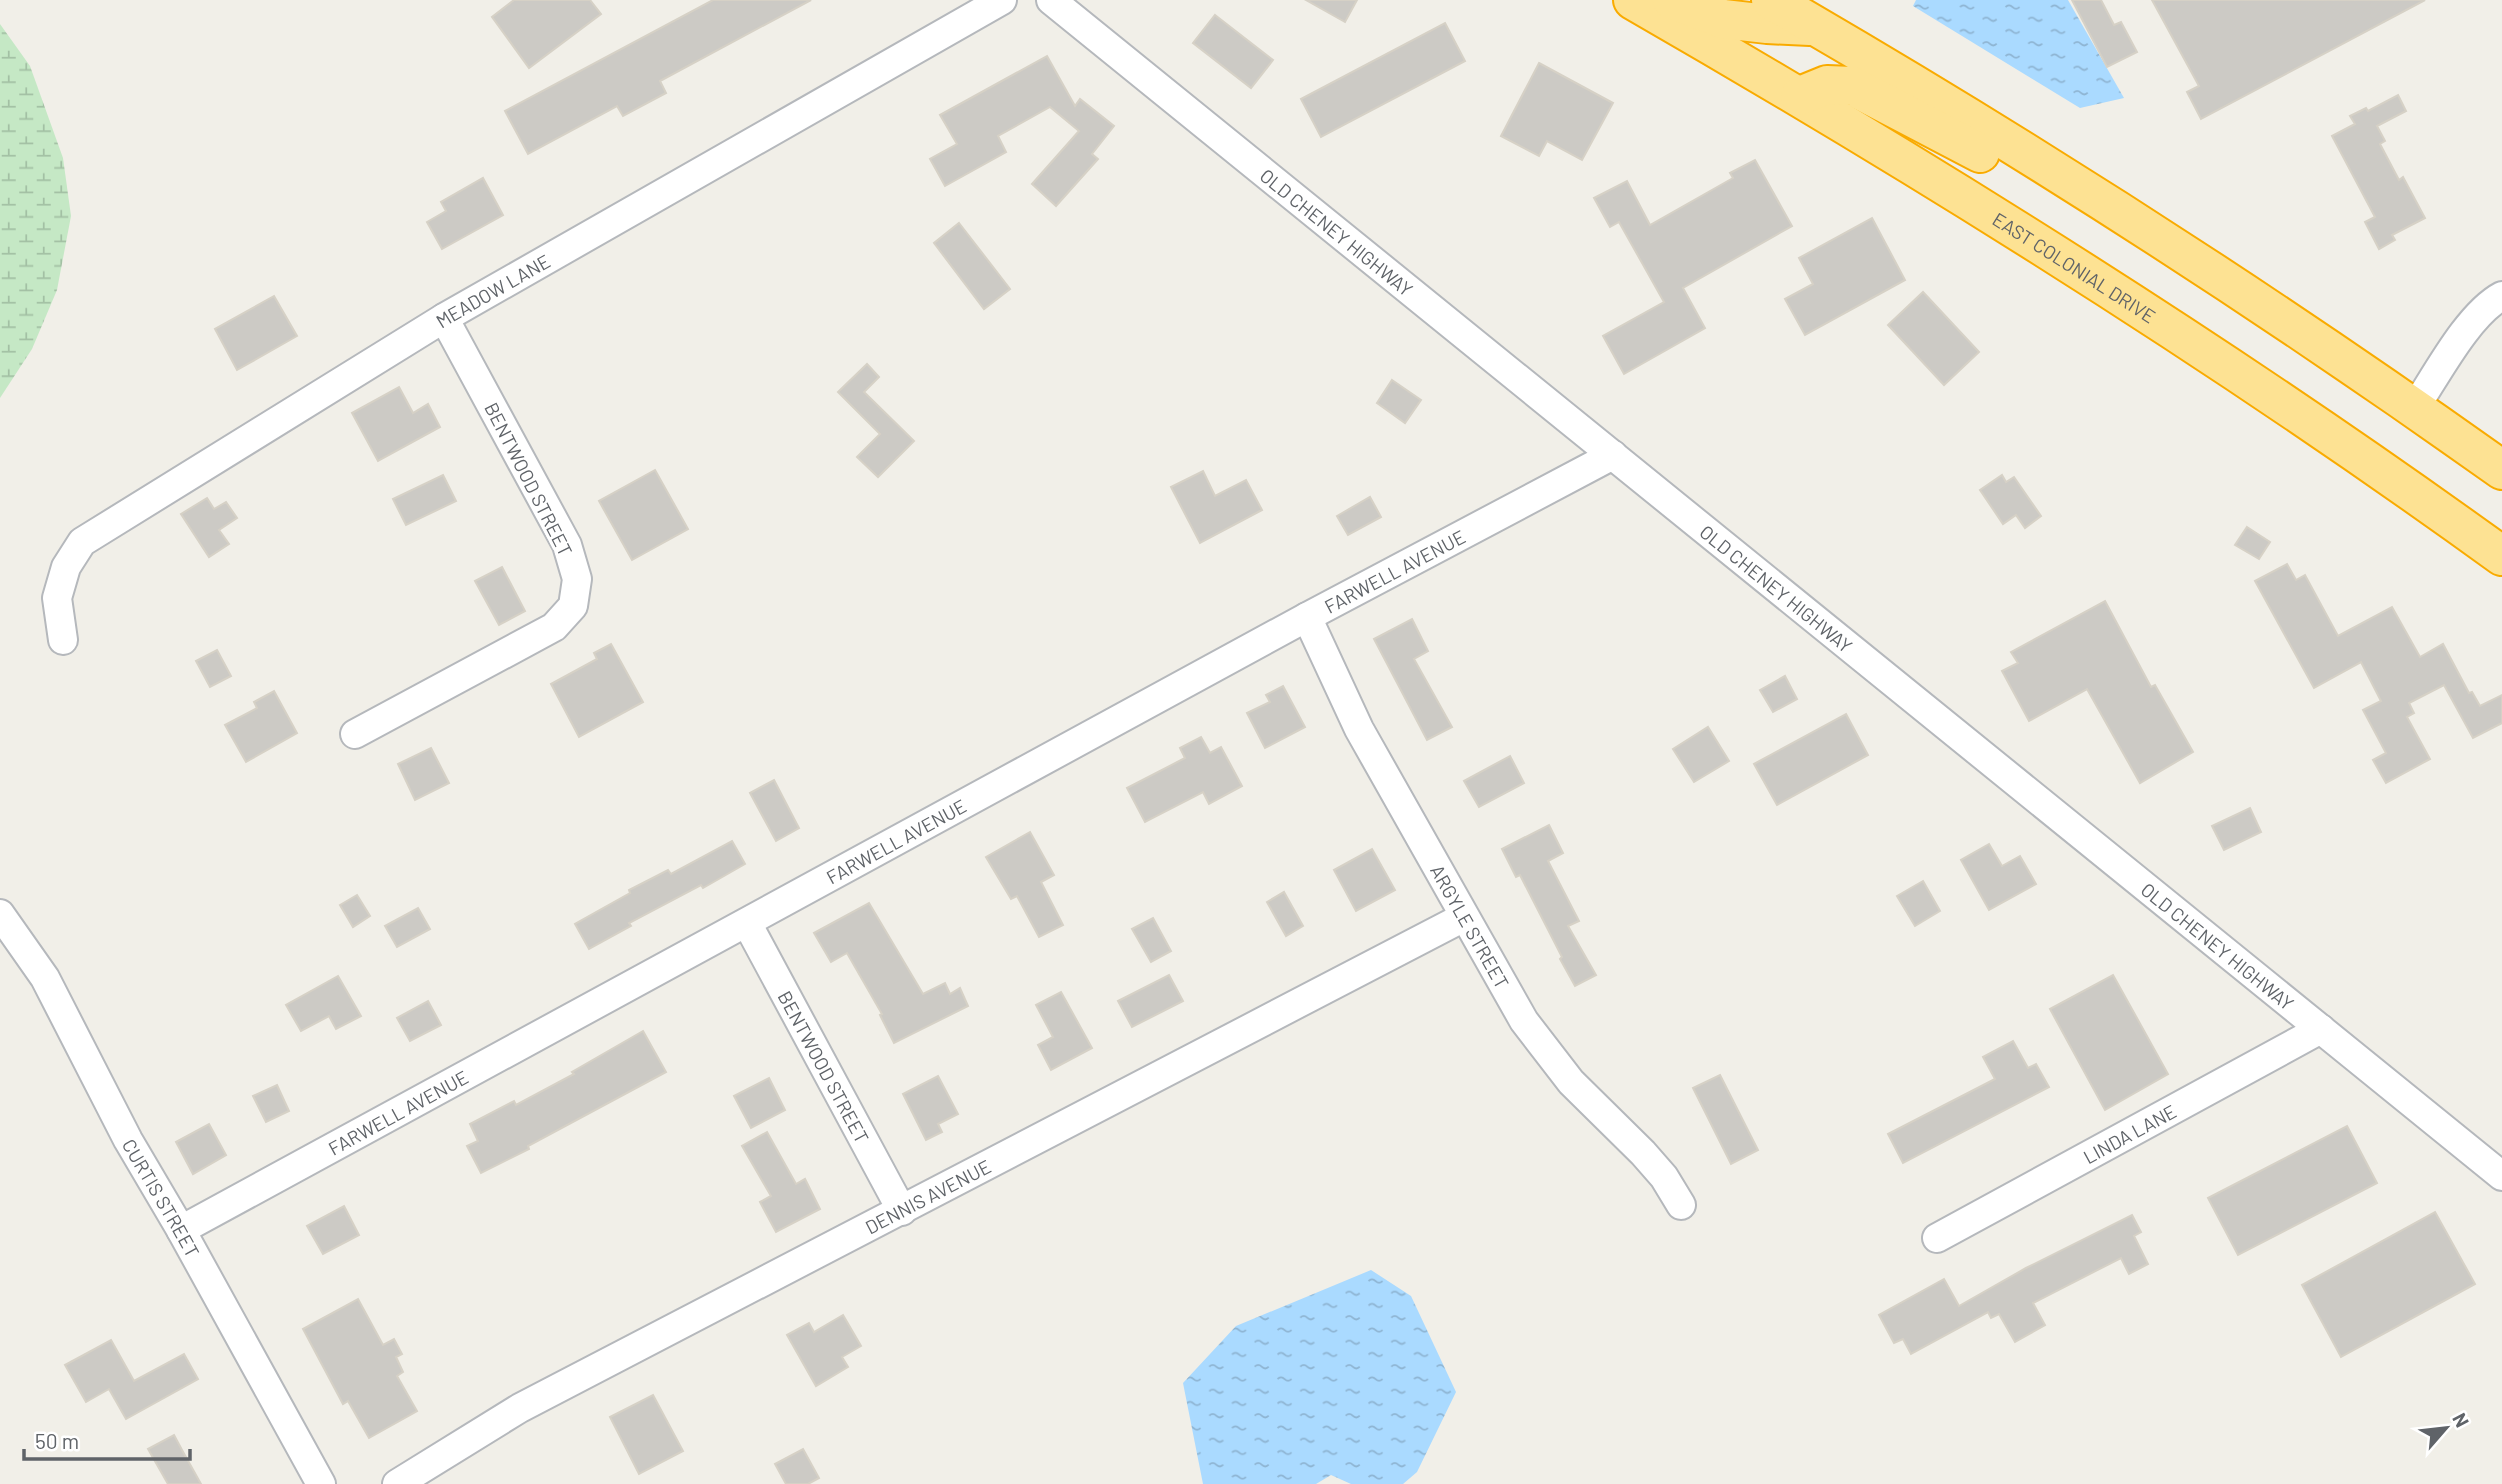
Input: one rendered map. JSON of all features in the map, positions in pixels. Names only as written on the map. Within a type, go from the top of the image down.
[{"type":"highway","name":"EAST COLONIAL DRIVE","points":[[1633,0],[1800,96],[2110,289],[2409,489],[2502,556]]},
{"type":"highway","points":[[1672,0],[1723,19],[1814,26]]},
{"type":"highway","points":[[1771,0],[2051,169],[2289,323],[2502,470]]},
{"type":"highway","points":[[1800,96],[1827,85],[1852,86],[2027,177],[2051,169]]},
{"type":"highway","points":[[2409,489],[2502,531]]},
{"type":"street","name":"MEADOW LANE","points":[[63,640],[57,598],[66,567],[82,542],[444,318],[1002,0]]},
{"type":"street","name":"OLD CHENEY HIGHWAY","points":[[1051,0],[2502,1176]]},
{"type":"street","points":[[2414,409],[2475,317],[2502,296]]},
{"type":"street","name":"BENTWOOD STREET","points":[[355,734],[554,627],[573,606],[577,579],[567,545],[444,318]]},
{"type":"street","name":"FARWELL AVENUE","points":[[181,1230],[1307,617],[1613,455]]},
{"type":"street","name":"ARGYLE STREET","points":[[1307,617],[1359,729],[1524,1021],[1570,1082],[1664,1177],[1681,1205]]},
{"type":"street","name":"CURTIS STREET","points":[[0,914],[45,978],[128,1140],[181,1230],[321,1484]]},
{"type":"street","name":"DENNIS AVENUE","points":[[397,1484],[520,1408],[1464,917]]},
{"type":"street","name":"BENTWOOD STREET","points":[[747,923],[902,1211]]},
{"type":"street","name":"LINDA LANE","points":[[1937,1238],[2321,1029]]},
{"type":"green space","points":[[0,24],[30,66],[63,158],[71,216],[57,290],[32,349],[0,398]]},
{"type":"water","points":[[1916,0],[2068,0],[2124,98],[2080,108],[1913,6]]},
{"type":"water","points":[[1371,1270],[1411,1296],[1456,1392],[1417,1472],[1403,1484],[1351,1484],[1331,1475],[1316,1484],[1203,1484],[1183,1383],[1236,1326]]},
{"type":"building","points":[[514,0],[590,0],[601,14],[529,68],[492,17]]},
{"type":"building","points":[[713,0],[811,0],[660,81],[666,93],[623,116],[617,106],[528,154],[505,111]]},
{"type":"building","points":[[1306,0],[1357,0],[1345,22]]},
{"type":"building","points":[[2072,0],[2101,0],[2114,25],[2121,22],[2137,52],[2107,67]]},
{"type":"building","points":[[2152,0],[2425,0],[2201,119],[2187,92],[2199,86]]},
{"type":"building","points":[[1215,15],[1273,60],[1251,88],[1193,43]]},
{"type":"building","points":[[1445,23],[1465,61],[1321,137],[1301,99]]},
{"type":"building","points":[[1047,56],[1075,106],[1080,99],[1114,126],[1092,154],[1098,159],[1056,206],[1032,184],[1079,131],[1050,107],[998,136],[1006,152],[945,186],[930,159],[957,144],[940,115]]},
{"type":"building","points":[[1539,63],[1613,103],[1582,160],[1547,141],[1539,156],[1501,136]]},
{"type":"building","points":[[2398,95],[2406,111],[2377,126],[2385,141],[2380,144],[2399,180],[2403,177],[2425,218],[2392,235],[2395,240],[2379,249],[2365,222],[2375,217],[2332,136],[2355,124],[2350,116],[2366,108],[2368,111]]},
{"type":"building","points":[[1755,160],[1792,226],[1683,288],[1705,328],[1624,374],[1603,336],[1664,302],[1619,222],[1610,227],[1594,198],[1627,181],[1650,225],[1733,178],[1730,173]]},
{"type":"building","points":[[483,178],[503,215],[442,249],[427,222],[446,211],[441,202]]},
{"type":"building","points":[[1872,218],[1905,280],[1805,335],[1785,299],[1813,284],[1799,258]]},
{"type":"building","points":[[959,223],[1010,289],[984,309],[934,243]]},
{"type":"building","points":[[1923,292],[1979,352],[1944,385],[1888,325]]},
{"type":"building","points":[[274,296],[297,336],[237,370],[215,329]]},
{"type":"building","points":[[867,364],[879,377],[864,392],[914,441],[878,477],[857,457],[880,434],[838,392]]},
{"type":"building","points":[[1392,380],[1421,400],[1405,423],[1377,403]]},
{"type":"building","points":[[399,387],[413,413],[428,404],[440,427],[378,461],[352,413]]},
{"type":"building","points":[[655,470],[688,529],[632,560],[599,501]]},
{"type":"building","points":[[1203,471],[1215,496],[1246,480],[1262,510],[1200,543],[1171,487]]},
{"type":"building","points":[[443,475],[456,501],[406,525],[393,499]]},
{"type":"building","points":[[2002,475],[2006,482],[2014,477],[2041,516],[2025,528],[2016,515],[2003,524],[1980,490]]},
{"type":"building","points":[[1370,497],[1381,517],[1348,535],[1337,516]]},
{"type":"building","points":[[207,498],[214,509],[226,502],[237,518],[219,530],[229,544],[209,557],[181,514]]},
{"type":"building","points":[[2247,527],[2270,542],[2259,559],[2235,545]]},
{"type":"building","points":[[2287,564],[2296,580],[2305,575],[2338,636],[2392,607],[2420,657],[2443,644],[2469,693],[2472,692],[2480,706],[2502,695],[2502,723],[2473,738],[2444,685],[2409,703],[2414,713],[2407,717],[2430,759],[2386,783],[2373,760],[2386,753],[2363,710],[2381,701],[2361,662],[2314,688],[2255,581]]},
{"type":"building","points":[[502,567],[525,611],[499,625],[475,581]]},
{"type":"building","points":[[2105,601],[2151,687],[2155,685],[2193,752],[2140,783],[2087,689],[2029,721],[2002,671],[2018,663],[2011,652]]},
{"type":"building","points":[[1412,619],[1428,651],[1414,659],[1452,727],[1427,740],[1374,639]]},
{"type":"building","points":[[611,644],[643,702],[579,737],[551,684],[597,659],[594,653]]},
{"type":"building","points":[[217,650],[231,676],[210,687],[196,661]]},
{"type":"building","points":[[1785,676],[1797,699],[1773,712],[1760,690]]},
{"type":"building","points":[[1283,686],[1305,727],[1265,748],[1247,713],[1270,702],[1266,695]]},
{"type":"building","points":[[274,691],[297,733],[246,762],[225,725],[257,708],[254,702]]},
{"type":"building","points":[[1846,714],[1868,755],[1777,805],[1754,764]]},
{"type":"building","points":[[1708,727],[1729,761],[1694,782],[1673,749]]},
{"type":"building","points":[[1201,737],[1210,753],[1221,747],[1242,786],[1209,804],[1203,792],[1145,822],[1127,788],[1185,758],[1180,748]]},
{"type":"building","points":[[431,748],[449,783],[415,800],[398,764]]},
{"type":"building","points":[[1510,756],[1524,783],[1479,807],[1464,781]]},
{"type":"building","points":[[774,780],[799,828],[776,841],[750,793]]},
{"type":"building","points":[[2250,808],[2261,832],[2224,850],[2212,826]]},
{"type":"building","points":[[1549,825],[1563,853],[1548,861],[1579,921],[1568,926],[1596,975],[1575,986],[1520,875],[1516,877],[1502,849]]},
{"type":"building","points":[[1030,832],[1054,875],[1041,882],[1063,925],[1039,937],[1017,896],[1011,899],[986,857]]},
{"type":"building","points":[[732,841],[745,864],[703,888],[701,885],[629,923],[631,926],[589,949],[575,924],[630,893],[629,890],[668,870],[671,874]]},
{"type":"building","points":[[1989,844],[2002,866],[2020,856],[2036,884],[1989,910],[1961,860]]},
{"type":"building","points":[[1372,849],[1395,890],[1356,911],[1334,870]]},
{"type":"building","points":[[1923,881],[1940,911],[1915,926],[1897,896]]},
{"type":"building","points":[[1284,892],[1303,926],[1286,936],[1267,902]]},
{"type":"building","points":[[357,895],[370,916],[353,927],[340,905]]},
{"type":"building","points":[[869,903],[923,994],[945,983],[950,994],[960,988],[968,1006],[894,1043],[880,1015],[882,1014],[847,953],[831,962],[814,933]]},
{"type":"building","points":[[418,908],[430,929],[397,947],[385,926]]},
{"type":"building","points":[[1153,918],[1171,951],[1151,962],[1132,929]]},
{"type":"building","points":[[1169,975],[1183,1001],[1132,1027],[1118,1001]]},
{"type":"building","points":[[2113,975],[2168,1074],[2105,1110],[2050,1009]]},
{"type":"building","points":[[338,976],[361,1016],[336,1029],[329,1016],[301,1031],[286,1005]]},
{"type":"building","points":[[1061,992],[1092,1048],[1051,1070],[1038,1045],[1053,1037],[1036,1005]]},
{"type":"building","points":[[428,1001],[441,1025],[410,1041],[397,1018]]},
{"type":"building","points":[[643,1031],[666,1072],[481,1173],[467,1146],[478,1141],[470,1124],[514,1101],[516,1105],[574,1074],[572,1072]]},
{"type":"building","points":[[2013,1041],[2028,1068],[2036,1064],[2049,1087],[1903,1163],[1888,1134],[1995,1079],[1983,1057]]},
{"type":"building","points":[[1720,1075],[1758,1150],[1731,1164],[1693,1088]]},
{"type":"building","points":[[938,1076],[958,1114],[938,1124],[942,1132],[926,1140],[903,1094]]},
{"type":"building","points":[[769,1078],[785,1110],[751,1128],[734,1096]]},
{"type":"building","points":[[277,1085],[289,1111],[266,1122],[253,1096]]},
{"type":"building","points":[[209,1124],[226,1155],[193,1174],[176,1142]]},
{"type":"building","points":[[2347,1126],[2377,1183],[2238,1255],[2208,1198]]},
{"type":"building","points":[[767,1132],[796,1184],[805,1179],[820,1209],[776,1232],[760,1202],[771,1196],[742,1146]]},
{"type":"building","points":[[344,1206],[359,1235],[323,1254],[307,1226]]},
{"type":"building","points":[[2435,1212],[2475,1284],[2341,1357],[2302,1285]]},
{"type":"building","points":[[2132,1215],[2141,1232],[2134,1236],[2148,1264],[2129,1274],[2121,1258],[2033,1303],[2045,1325],[2015,1342],[1999,1314],[1991,1318],[1988,1312],[1911,1354],[1903,1339],[1894,1343],[1879,1315],[1944,1279],[1959,1306],[2026,1268]]},
{"type":"building","points":[[358,1299],[383,1345],[394,1339],[402,1354],[396,1357],[403,1372],[397,1376],[417,1411],[369,1438],[348,1401],[343,1404],[303,1329]]},
{"type":"building","points":[[843,1315],[861,1346],[842,1357],[848,1367],[816,1386],[787,1335],[809,1323],[814,1332]]},
{"type":"building","points":[[111,1340],[134,1381],[184,1354],[198,1379],[126,1419],[109,1389],[86,1402],[65,1365]]},
{"type":"building","points":[[653,1395],[683,1451],[639,1474],[610,1417]]},
{"type":"building","points":[[174,1435],[201,1484],[168,1484],[148,1449]]},
{"type":"building","points":[[803,1449],[819,1478],[808,1484],[786,1484],[775,1464]]}]
